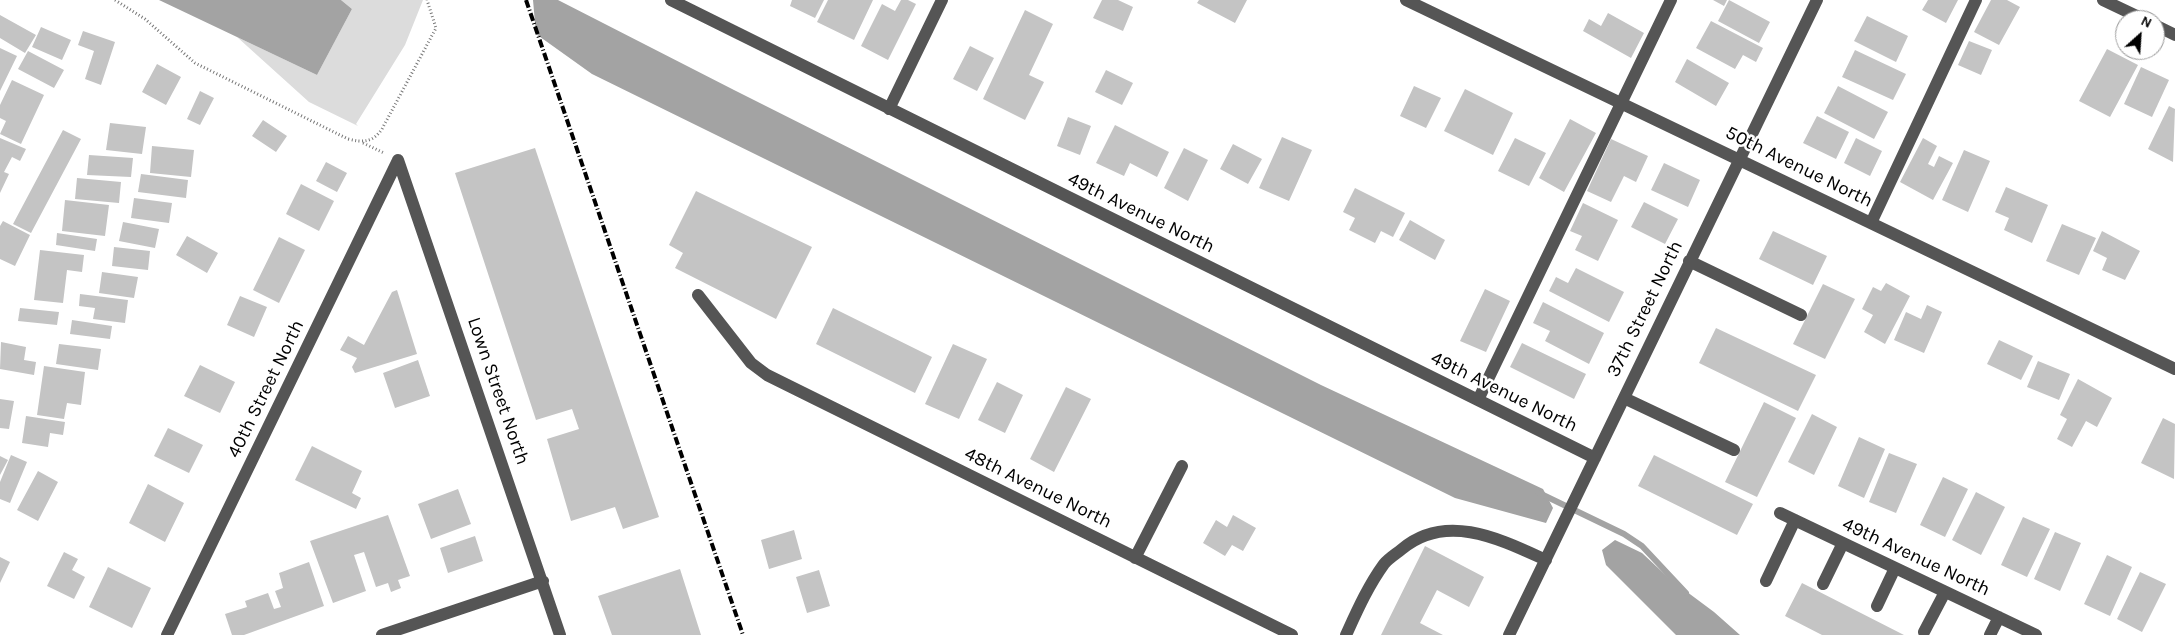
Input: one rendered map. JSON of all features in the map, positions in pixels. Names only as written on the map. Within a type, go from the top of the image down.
[{"type":"street","name":"49th Avenue North","points":[[671,0],[1595,458]]},
{"type":"street","points":[[889,109],[942,0]]},
{"type":"street","name":"50th Avenue North","points":[[1406,0],[2175,368]]},
{"type":"street","points":[[1478,400],[1671,0]]},
{"type":"street","name":"37th Street North","points":[[1509,635],[1816,0]]},
{"type":"street","points":[[1871,223],[1976,0]]},
{"type":"street","points":[[2103,0],[2124,10]]},
{"type":"street","name":"Lown Street North","points":[[398,160],[560,635]]},
{"type":"street","name":"40th Street North","points":[[167,635],[398,160]]},
{"type":"street","points":[[1689,261],[1801,315]]},
{"type":"street","name":"48th Avenue North","points":[[698,295],[751,363],[767,375],[1292,635]]},
{"type":"street","points":[[1624,398],[1734,450]]},
{"type":"street","points":[[1135,558],[1182,466]]},
{"type":"street","name":"49th Avenue North","points":[[1780,513],[2036,635]]},
{"type":"street","points":[[1766,582],[1795,520]]},
{"type":"street","points":[[1346,635],[1369,586],[1386,562],[1422,536],[1441,530],[1479,533],[1498,539],[1546,560]]},
{"type":"street","points":[[1823,584],[1843,543]]},
{"type":"street","points":[[1876,606],[1895,568]]},
{"type":"street","points":[[382,635],[543,581]]},
{"type":"street","points":[[1924,632],[1945,592]]},
{"type":"street","points":[[1990,635],[1999,617]]},
{"type":"path","points":[[115,0],[145,19],[195,63],[348,140],[362,143],[398,160]]},
{"type":"path","points":[[362,143],[376,138],[436,28],[427,0]]},
{"type":"shaded area","points":[[159,0],[341,0],[352,9],[317,75]]},
{"type":"shaded area","points":[[341,0],[423,0],[405,45],[356,124],[358,126],[309,102],[237,37],[317,75],[352,9]]},
{"type":"shaded area","points":[[533,0],[558,0],[1321,385],[1543,489],[1553,508],[1546,523],[1455,498],[592,74],[536,34]]},
{"type":"shaded area","points":[[1615,540],[1642,553],[1671,580],[1714,612],[1740,635],[1676,635],[1606,565],[1602,550]]},
{"type":"building","points":[[792,0],[824,0],[815,18],[790,6]]},
{"type":"building","points":[[828,0],[873,0],[854,40],[817,22]]},
{"type":"building","points":[[901,0],[908,0],[916,4],[888,60],[861,46],[882,4],[895,11]]},
{"type":"building","points":[[1102,0],[1118,0],[1133,7],[1123,31],[1093,18]]},
{"type":"building","points":[[1199,0],[1247,0],[1235,23],[1197,3]]},
{"type":"building","points":[[1713,0],[1727,0],[1724,6]]},
{"type":"building","points":[[1729,0],[1770,22],[1759,43],[1718,21]]},
{"type":"building","points":[[1928,0],[1958,0],[1946,23],[1922,10]]},
{"type":"building","points":[[1991,0],[2007,0],[2020,7],[1999,45],[1974,32]]},
{"type":"building","points":[[1025,10],[1053,24],[1029,75],[1044,82],[1025,120],[983,99]]},
{"type":"building","points":[[1608,13],[1644,33],[1631,58],[1583,31],[1589,19],[1601,26]]},
{"type":"building","points":[[0,15],[36,35],[25,53],[0,38]]},
{"type":"building","points":[[1867,16],[1908,36],[1896,62],[1854,41]]},
{"type":"building","points":[[1711,21],[1763,48],[1756,62],[1743,55],[1735,69],[1696,48]]},
{"type":"building","points":[[41,27],[71,40],[62,60],[32,47]]},
{"type":"building","points":[[83,31],[115,42],[101,85],[85,79],[94,51],[78,45]]},
{"type":"building","points":[[1969,41],[1992,50],[1981,75],[1958,65]]},
{"type":"building","points":[[970,46],[994,58],[977,91],[953,79]]},
{"type":"building","points":[[0,48],[17,56],[0,91]]},
{"type":"building","points":[[2107,49],[2115,53],[2115,60],[2128,60],[2138,65],[2110,117],[2079,101]]},
{"type":"building","points":[[1855,50],[1906,74],[1893,100],[1842,77]]},
{"type":"building","points":[[28,51],[64,70],[54,88],[18,69]]},
{"type":"building","points":[[1687,59],[1729,83],[1716,106],[1675,82]]},
{"type":"building","points":[[157,64],[181,77],[166,105],[142,92]]},
{"type":"building","points":[[2141,67],[2169,80],[2152,117],[2124,104]]},
{"type":"building","points":[[1106,70],[1133,83],[1122,105],[1095,92]]},
{"type":"building","points":[[12,80],[44,95],[21,144],[0,134],[6,121],[0,118],[0,105]]},
{"type":"building","points":[[1414,86],[1441,98],[1426,128],[1400,116]]},
{"type":"building","points":[[1838,86],[1888,112],[1874,139],[1824,113]]},
{"type":"building","points":[[1465,89],[1513,113],[1493,155],[1444,131]]},
{"type":"building","points":[[200,91],[214,98],[200,125],[187,119]]},
{"type":"building","points":[[2169,106],[2175,109],[2173,162],[2148,149]]},
{"type":"building","points":[[1817,116],[1849,132],[1836,159],[1803,143]]},
{"type":"building","points":[[1068,117],[1091,126],[1080,155],[1057,146]]},
{"type":"building","points":[[1570,119],[1596,133],[1564,192],[1539,178]]},
{"type":"building","points":[[263,120],[287,136],[276,152],[252,136]]},
{"type":"building","points":[[110,123],[146,127],[142,154],[106,150]]},
{"type":"building","points":[[1115,125],[1169,152],[1157,177],[1130,163],[1124,176],[1096,163]]},
{"type":"building","points":[[63,130],[81,139],[31,233],[13,224]]},
{"type":"building","points":[[1282,137],[1312,150],[1289,201],[1259,188]]},
{"type":"building","points":[[0,138],[26,149],[20,161],[12,157],[4,172],[9,174],[0,193]]},
{"type":"building","points":[[1515,138],[1546,153],[1529,186],[1498,171]]},
{"type":"building","points":[[1856,138],[1882,151],[1870,176],[1844,163]]},
{"type":"building","points":[[1923,138],[1937,146],[1928,164],[1934,167],[1939,156],[1953,163],[1933,200],[1900,182]]},
{"type":"building","points":[[1611,139],[1648,156],[1636,182],[1624,176],[1611,202],[1587,191]]},
{"type":"building","points":[[1233,144],[1262,159],[1248,184],[1220,169]]},
{"type":"building","points":[[152,146],[194,150],[191,177],[150,173]]},
{"type":"building","points":[[535,148],[659,517],[623,529],[615,507],[571,521],[547,439],[579,429],[572,409],[536,420],[455,173]]},
{"type":"building","points":[[1184,148],[1208,160],[1188,201],[1164,188]]},
{"type":"building","points":[[1964,150],[1990,161],[1968,212],[1942,200]]},
{"type":"building","points":[[89,155],[133,158],[131,177],[87,175]]},
{"type":"building","points":[[326,162],[347,173],[337,192],[316,181]]},
{"type":"building","points":[[1664,163],[1700,180],[1688,207],[1651,190]]},
{"type":"building","points":[[141,174],[188,180],[186,198],[138,192]]},
{"type":"building","points":[[77,178],[121,182],[119,203],[75,199]]},
{"type":"building","points":[[301,184],[334,201],[319,231],[286,214]]},
{"type":"building","points":[[2006,187],[2048,205],[2032,243],[2004,230],[2009,218],[1995,212]]},
{"type":"building","points":[[1355,188],[1405,213],[1393,237],[1381,231],[1375,243],[1349,230],[1355,218],[1343,212]]},
{"type":"building","points":[[696,191],[812,247],[776,319],[675,268],[683,253],[669,245]]},
{"type":"building","points":[[134,198],[172,203],[169,223],[131,218]]},
{"type":"building","points":[[65,200],[109,205],[105,236],[62,231]]},
{"type":"building","points":[[1644,202],[1678,219],[1665,244],[1631,227]]},
{"type":"building","points":[[1583,203],[1618,220],[1598,261],[1575,250],[1582,236],[1570,231]]},
{"type":"building","points":[[1410,220],[1445,240],[1435,260],[1399,240]]},
{"type":"building","points":[[3,221],[30,235],[15,266],[0,259],[0,226]]},
{"type":"building","points":[[123,222],[159,229],[155,248],[119,241]]},
{"type":"building","points":[[2062,224],[2096,238],[2079,275],[2046,261]]},
{"type":"building","points":[[1773,231],[1827,256],[1813,285],[1759,259]]},
{"type":"building","points":[[2102,231],[2140,251],[2125,280],[2102,270],[2107,258],[2093,251]]},
{"type":"building","points":[[57,233],[97,239],[95,251],[56,245]]},
{"type":"building","points":[[187,236],[218,253],[207,273],[176,255]]},
{"type":"building","points":[[279,237],[305,250],[279,303],[253,290]]},
{"type":"building","points":[[114,247],[150,251],[148,270],[112,266]]},
{"type":"building","points":[[40,250],[84,255],[82,272],[67,270],[63,303],[34,300]]},
{"type":"building","points":[[1576,268],[1624,292],[1609,322],[1549,291],[1556,277],[1568,283]]},
{"type":"building","points":[[102,272],[138,277],[134,298],[99,293]]},
{"type":"building","points":[[1886,283],[1910,296],[1885,344],[1864,332],[1873,315],[1862,309],[1873,287],[1881,291]]},
{"type":"building","points":[[1823,284],[1855,299],[1825,359],[1793,344]]},
{"type":"building","points":[[1485,289],[1510,301],[1486,352],[1460,341]]},
{"type":"building","points":[[397,290],[417,354],[355,373],[352,367],[357,358],[340,350],[348,336],[364,345],[392,292]]},
{"type":"building","points":[[80,294],[128,300],[125,323],[93,319],[95,308],[79,306]]},
{"type":"building","points":[[240,296],[267,307],[254,337],[227,325]]},
{"type":"building","points":[[1543,302],[1604,333],[1589,364],[1545,341],[1550,331],[1533,323]]},
{"type":"building","points":[[1927,305],[1942,312],[1924,353],[1894,340],[1906,312],[1921,319]]},
{"type":"building","points":[[20,308],[59,312],[57,325],[18,321]]},
{"type":"building","points":[[833,308],[932,357],[915,393],[816,344]]},
{"type":"building","points":[[72,320],[112,326],[110,339],[70,334]]},
{"type":"building","points":[[1716,328],[1816,375],[1798,411],[1699,363]]},
{"type":"building","points":[[1999,340],[2033,356],[2021,380],[1987,364]]},
{"type":"building","points":[[1,342],[26,347],[24,360],[36,362],[34,375],[0,369]]},
{"type":"building","points":[[1522,343],[1586,374],[1574,399],[1510,367]]},
{"type":"building","points":[[59,344],[101,349],[98,370],[56,364]]},
{"type":"building","points":[[953,344],[987,359],[959,419],[925,404]]},
{"type":"building","points":[[418,360],[430,396],[395,408],[383,373]]},
{"type":"building","points":[[2038,361],[2070,374],[2059,400],[2027,387]]},
{"type":"building","points":[[200,365],[235,382],[220,413],[184,396]]},
{"type":"building","points":[[44,366],[85,372],[81,405],[67,403],[64,419],[37,415]]},
{"type":"building","points":[[2078,379],[2112,398],[2097,427],[2086,421],[2072,447],[2057,439],[2067,419],[2060,415]]},
{"type":"building","points":[[997,382],[1023,395],[1005,433],[978,420]]},
{"type":"building","points":[[1066,387],[1091,399],[1054,472],[1030,459]]},
{"type":"building","points":[[0,399],[14,401],[9,429],[0,428]]},
{"type":"building","points":[[1764,402],[1796,418],[1757,497],[1725,482]]},
{"type":"building","points":[[1812,414],[1837,427],[1814,475],[1788,462]]},
{"type":"building","points":[[26,416],[65,422],[63,435],[50,433],[48,447],[22,443]]},
{"type":"building","points":[[2163,418],[2175,424],[2174,479],[2141,463]]},
{"type":"building","points":[[168,428],[203,445],[189,473],[154,456]]},
{"type":"building","points":[[1859,437],[1885,449],[1864,498],[1838,486]]},
{"type":"building","points":[[312,446],[362,471],[352,493],[361,498],[356,509],[295,480]]},
{"type":"building","points":[[1889,453],[1917,464],[1896,513],[1869,502]]},
{"type":"building","points":[[11,455],[27,462],[10,503],[0,499],[0,482]]},
{"type":"building","points":[[1654,455],[1753,504],[1737,535],[1638,486]]},
{"type":"building","points":[[0,456],[8,460],[0,475]]},
{"type":"building","points":[[38,471],[58,482],[38,521],[17,510]]},
{"type":"building","points":[[1943,477],[1968,489],[1945,537],[1920,525]]},
{"type":"building","points":[[148,484],[184,503],[165,542],[129,523]]},
{"type":"building","points":[[458,489],[471,524],[431,539],[418,504]]},
{"type":"building","points":[[1976,492],[2005,507],[1981,555],[1952,540]]},
{"type":"building","points":[[388,515],[410,576],[398,580],[401,588],[391,592],[388,583],[376,587],[364,552],[354,555],[366,591],[333,603],[310,541]]},
{"type":"building","points":[[1233,515],[1256,528],[1243,551],[1232,545],[1225,556],[1203,543],[1216,520],[1227,527]]},
{"type":"building","points":[[2023,517],[2050,529],[2027,577],[2001,565]]},
{"type":"building","points":[[794,530],[802,559],[769,569],[761,540]]},
{"type":"building","points":[[2055,532],[2081,543],[2060,591],[2034,579]]},
{"type":"building","points":[[475,536],[483,561],[448,573],[440,548]]},
{"type":"building","points":[[1425,546],[1484,577],[1469,607],[1437,590],[1420,623],[1443,635],[1381,635]]},
{"type":"building","points":[[64,552],[78,559],[72,570],[85,577],[74,599],[47,586]]},
{"type":"building","points":[[2107,555],[2132,567],[2110,616],[2084,604]]},
{"type":"building","points":[[0,557],[10,562],[0,583]]},
{"type":"building","points":[[309,562],[324,606],[244,635],[232,635],[225,614],[247,607],[245,601],[268,593],[274,609],[281,607],[275,591],[283,588],[279,573]]},
{"type":"building","points":[[108,567],[151,588],[132,628],[89,607]]},
{"type":"building","points":[[680,569],[701,635],[612,635],[598,596]]},
{"type":"building","points":[[819,570],[830,606],[807,613],[796,577]]},
{"type":"building","points":[[2140,572],[2166,584],[2142,632],[2117,619]]},
{"type":"building","points":[[1802,583],[1904,635],[1822,635],[1785,616]]},
{"type":"waterway","points":[[1539,493],[1624,534],[1642,546],[1686,593]]},
{"type":"railway","points":[[526,0],[743,635]]}]
